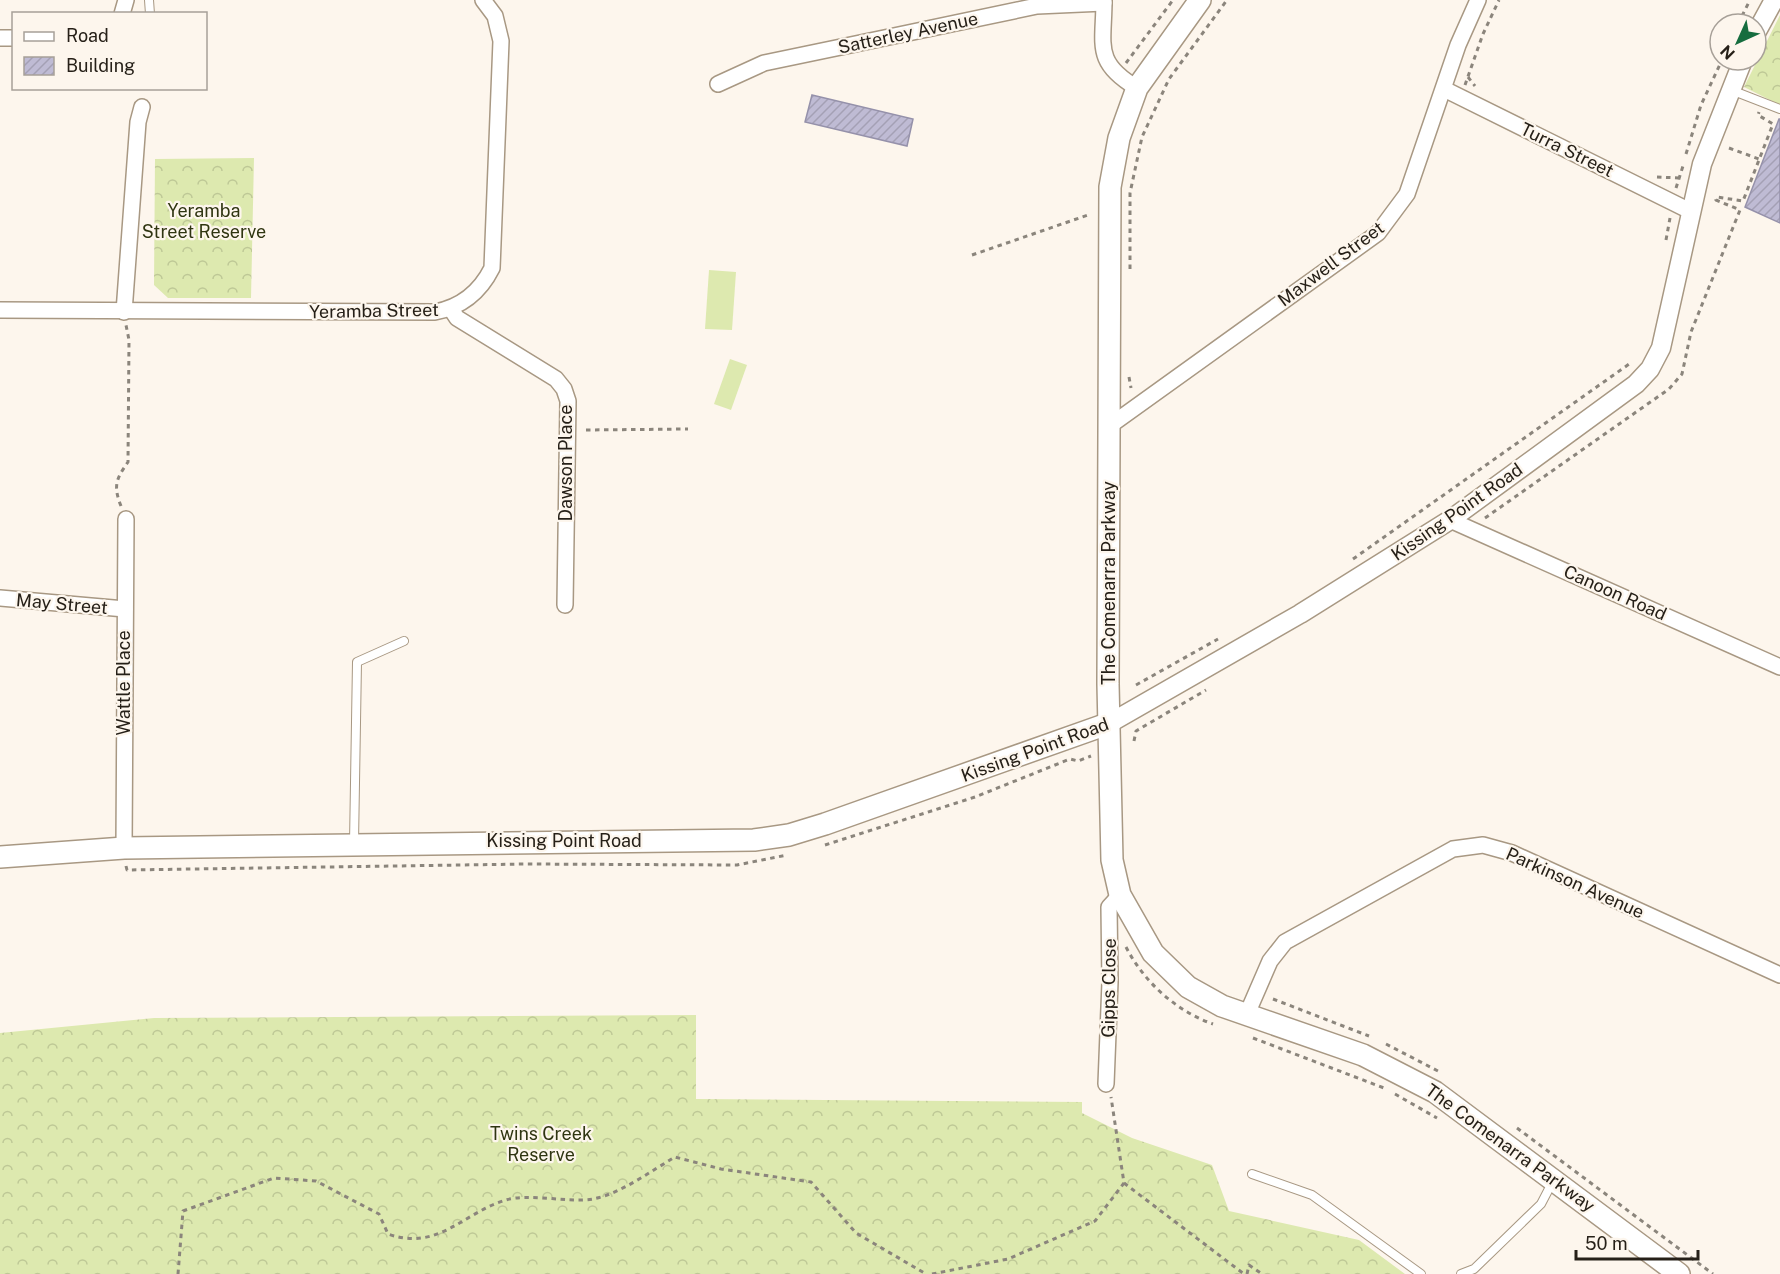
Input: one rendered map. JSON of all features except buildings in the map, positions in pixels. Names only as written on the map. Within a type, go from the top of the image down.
[{"type":"main road","name":"The Comenarra Parkway","points":[[1200,0],[1137,88],[1119,138],[1110,187],[1108,427],[1110,723],[1112,860],[1120,895],[1139,933],[1164,966],[1201,996],[1363,1055],[1413,1079],[1444,1098],[1679,1274]]},
{"type":"main road","name":"Kissing Point Road","points":[[0,857],[124,848],[534,840],[681,842],[754,840],[789,835],[966,776],[1110,723]]},
{"type":"street","name":"Yeramba Street","points":[[0,310],[435,312],[451,309],[471,297],[492,268],[501,41],[495,16],[483,0]]},
{"type":"street","name":"Maxwell Street","points":[[1108,427],[1378,234],[1407,194],[1478,0]]},
{"type":"street","points":[[1104,1],[1105,60],[1116,76],[1137,88]]},
{"type":"street","name":"Satterley Avenue","points":[[718,84],[764,63],[1037,6],[1104,1]]},
{"type":"street","name":"Kissing Point Road","points":[[1110,723],[1300,614],[1450,520],[1636,384],[1650,369],[1661,348],[1702,164],[1737,72]]},
{"type":"street","name":"Turra Street","points":[[1444,89],[1690,211]]},
{"type":"street","points":[[124,312],[138,123],[146,103]]},
{"type":"street","name":"Dawson Place","points":[[451,309],[457,318],[555,379],[564,389],[568,401],[565,605]]},
{"type":"street","name":"Wattle Place","points":[[124,848],[126,519]]},
{"type":"street","name":"Canoon Road","points":[[1450,520],[1780,667]]},
{"type":"street","name":"May Street","points":[[0,598],[125,609]]},
{"type":"street","name":"Parkinson Avenue","points":[[1246,1014],[1270,962],[1285,942],[1437,857],[1469,845],[1496,848],[1512,853],[1780,975]]},
{"type":"street","name":"Gipps Close","points":[[1106,1084],[1109,907],[1120,895]]},
{"type":"lane","points":[[1729,89],[1780,109]]},
{"type":"lane","points":[[354,845],[357,662],[404,641]]},
{"type":"lane","points":[[1252,1174],[1312,1195],[1421,1274]]},
{"type":"lane","points":[[1461,1274],[1474,1269],[1540,1204],[1554,1179]]},
{"type":"path","points":[[1125,65],[1173,0]]},
{"type":"path","points":[[1130,279],[1130,193],[1142,136],[1169,79],[1227,0]]},
{"type":"path","points":[[1465,86],[1483,34],[1499,0]]},
{"type":"path","points":[[1676,190],[1701,105],[1716,72]]},
{"type":"path","points":[[1729,148],[1760,159]]},
{"type":"path","points":[[1740,210],[1743,201]]},
{"type":"path","points":[[972,255],[1088,215]]},
{"type":"path","points":[[1666,240],[1670,218]]},
{"type":"path","points":[[124,312],[129,340],[128,462],[119,475],[115,491],[126,519]]},
{"type":"path","points":[[1346,564],[1639,356]]},
{"type":"path","points":[[1128,373],[1131,388]]},
{"type":"path","points":[[586,430],[688,429]]},
{"type":"path","points":[[1136,685],[1227,635]]},
{"type":"path","points":[[1110,927],[1119,934],[1134,962],[1158,990],[1177,1006],[1214,1024]]},
{"type":"path","points":[[1273,999],[1351,1028]]},
{"type":"path","points":[[1246,1036],[1331,1066],[1388,1090],[1438,1118]]},
{"type":"path","points":[[932,1274],[1008,1259],[1095,1221],[1124,1184],[1112,1097],[1106,1084]]},
{"type":"path","points":[[178,1274],[183,1211],[274,1178],[316,1181],[379,1214],[388,1234],[407,1241],[447,1231],[507,1199],[594,1199],[636,1181],[675,1157],[721,1169],[811,1182],[856,1233],[926,1274]]},
{"type":"path","points":[[1124,1184],[1246,1274],[1249,1264],[1262,1274]]},
{"type":"green space","points":[[1780,15],[1780,105],[1744,87],[1752,72],[1768,72],[1768,39]]},
{"type":"green space","name":"Yeramba Street Reserve","points":[[254,158],[251,298],[168,298],[154,285],[155,159]]},
{"type":"green space","points":[[709,270],[736,272],[732,330],[705,329]]},
{"type":"green space","points":[[730,359],[747,365],[731,410],[714,404]]},
{"type":"green space","name":"Twins Creek Reserve","points":[[696,1015],[696,1099],[1082,1102],[1082,1113],[1132,1138],[1212,1165],[1229,1211],[1359,1240],[1405,1274],[0,1274],[0,1033],[154,1018]]}]
